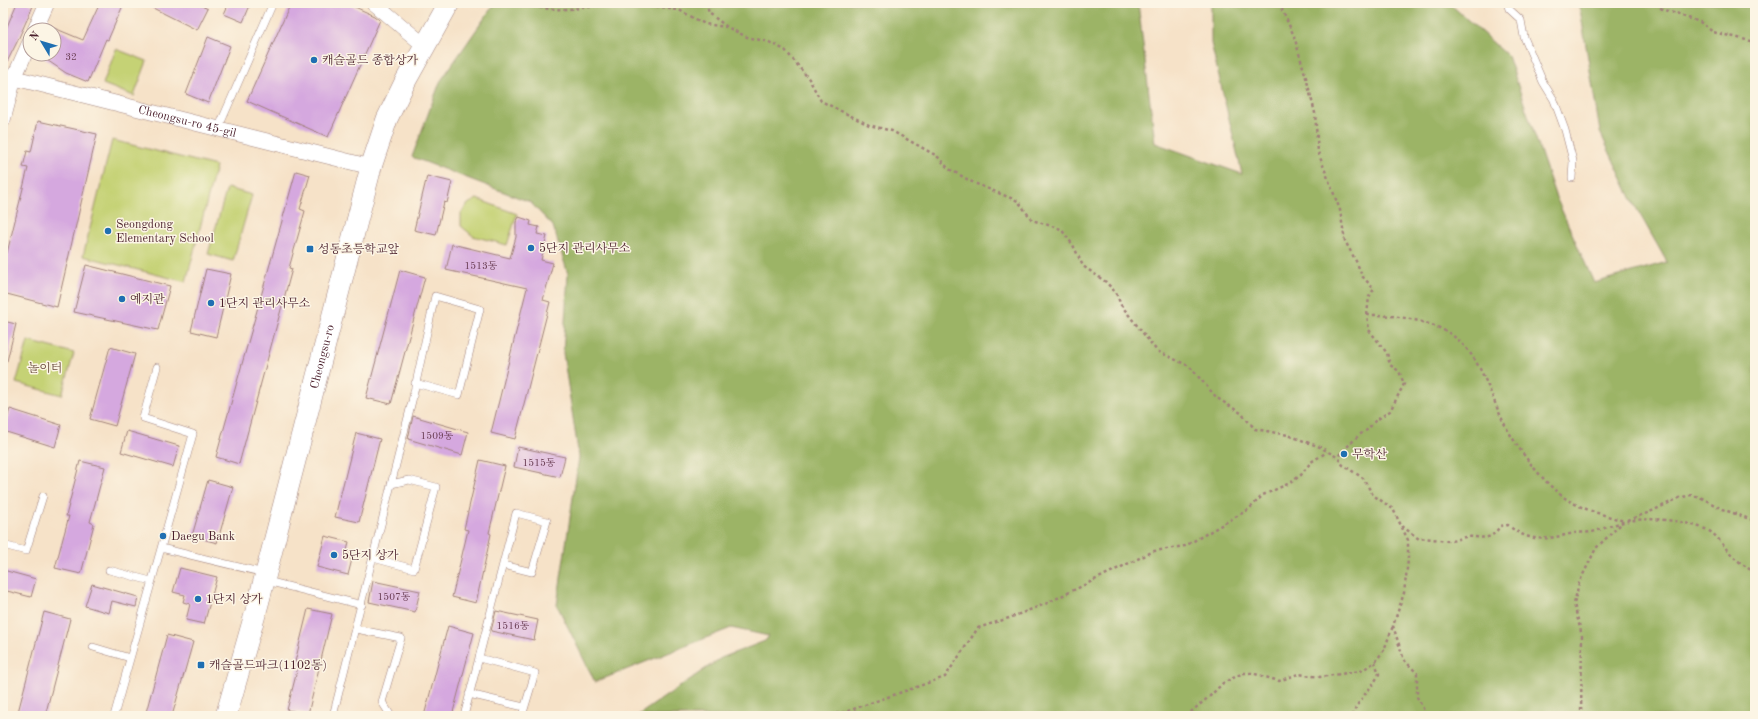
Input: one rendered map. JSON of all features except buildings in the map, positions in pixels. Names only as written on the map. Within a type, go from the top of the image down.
[{"type":"main road","name":"Cheongsu-ro","points":[[226,716],[265,577],[371,167],[387,119],[448,4]]},
{"type":"street","points":[[39,22],[47,3]]},
{"type":"street","points":[[374,3],[425,46]]},
{"type":"street","points":[[3,120],[8,76],[22,54]]},
{"type":"street","name":"Cheongsu-ro 45-gil","points":[[8,76],[371,167]]},
{"type":"lane","points":[[218,129],[273,3]]},
{"type":"lane","points":[[1507,3],[1509,9],[1521,20],[1524,37],[1543,82],[1554,100],[1565,130],[1573,162],[1572,178]]},
{"type":"lane","points":[[333,716],[362,605],[435,296],[480,309],[459,395],[415,383]]},
{"type":"lane","points":[[114,716],[193,434],[143,418],[157,367]]},
{"type":"lane","points":[[373,558],[414,569],[436,487],[409,480],[391,484]]},
{"type":"lane","points":[[3,545],[26,551],[43,496]]},
{"type":"lane","points":[[464,716],[516,513],[547,521],[532,572],[503,565]]},
{"type":"lane","points":[[161,548],[362,605]]},
{"type":"lane","points":[[109,570],[152,581]]},
{"type":"lane","points":[[356,629],[400,638],[382,702],[391,716]]},
{"type":"lane","points":[[93,647],[130,658]]},
{"type":"lane","points":[[479,658],[535,673],[522,716]]},
{"type":"lane","points":[[469,694],[524,707]]},
{"type":"path","points":[[522,3],[552,10],[562,10],[590,7],[594,3]]},
{"type":"path","points":[[639,3],[644,6],[679,10],[705,24],[727,27]]},
{"type":"path","points":[[706,3],[709,12],[727,27],[747,37],[769,42],[785,50],[809,79],[821,101],[869,125],[892,131],[937,156],[949,169],[974,183],[1018,201],[1032,220],[1061,229],[1073,245],[1083,266],[1106,282],[1116,294],[1121,305],[1157,351],[1190,366],[1216,398],[1242,413],[1255,429],[1288,435],[1337,457],[1343,465],[1363,478],[1373,495],[1393,509],[1408,540],[1408,560],[1404,593],[1384,650],[1375,662],[1360,671],[1350,674],[1320,678],[1298,674],[1279,681],[1252,673],[1243,673],[1223,683],[1186,716]]},
{"type":"path","points":[[1279,3],[1294,36],[1307,81],[1315,113],[1318,152],[1340,210],[1345,240],[1362,276],[1374,289],[1369,297],[1367,315],[1369,330],[1387,353],[1390,365],[1399,371],[1404,384],[1390,411],[1375,421],[1337,457]]},
{"type":"path","points":[[1656,3],[1662,9],[1700,22],[1713,32],[1755,42]]},
{"type":"path","points":[[1367,315],[1411,318],[1432,325],[1456,338],[1475,358],[1504,424],[1522,453],[1543,477],[1565,498],[1588,509],[1624,521],[1655,518],[1704,528],[1715,535],[1737,560],[1755,573]]},
{"type":"path","points":[[818,716],[842,713],[945,677],[978,628],[1045,604],[1154,551],[1185,546],[1249,509],[1263,495],[1290,483],[1301,475],[1310,462],[1327,452]]},
{"type":"path","points":[[1401,526],[1419,539],[1427,537],[1434,540],[1451,541],[1466,537],[1485,539],[1495,533],[1500,526],[1508,525],[1518,534],[1534,538],[1548,539],[1566,536],[1575,532],[1591,532],[1650,512],[1679,498],[1691,495],[1700,497],[1722,509],[1755,521]]},
{"type":"path","points":[[1581,716],[1582,636],[1574,604],[1579,583],[1596,548],[1624,521]]},
{"type":"path","points":[[1393,626],[1404,660],[1417,673],[1417,697],[1428,716]]},
{"type":"path","points":[[1353,716],[1356,706],[1376,681],[1379,674],[1375,662]]},
{"type":"green space","points":[[495,3],[1138,3],[1155,143],[1242,174],[1211,43],[1211,3],[1449,3],[1508,56],[1555,195],[1594,283],[1667,262],[1634,204],[1600,132],[1579,3],[1755,3],[1755,716],[637,716],[721,658],[765,641],[769,636],[731,628],[595,682],[557,605],[579,457],[563,353],[568,274],[553,226],[530,202],[412,157],[440,82]]},
{"type":"green space","points":[[116,49],[147,61],[134,96],[103,84]]},
{"type":"green space","points":[[112,140],[216,166],[186,282],[83,256]]},
{"type":"green space","points":[[227,188],[252,195],[233,261],[208,254]]},
{"type":"green space","points":[[477,199],[517,214],[507,245],[473,236],[461,226],[461,213],[468,204]]},
{"type":"green space","name":"놀이터","points":[[28,341],[74,353],[62,395],[16,383]]},
{"type":"place","name":"캐슬골드 종합상가","points":[[314,60]]},
{"type":"place","name":"Seongdong Elementary School","points":[[108,231]]},
{"type":"place","name":"5단지 관리사무소","points":[[531,248]]},
{"type":"place","name":"성동초등학교앞","points":[[310,249]]},
{"type":"place","name":"예지관","points":[[122,299]]},
{"type":"place","name":"1단지 관리사무소","points":[[211,303]]},
{"type":"place","name":"무학산","points":[[1344,454]]},
{"type":"place","name":"Daegu Bank","points":[[163,536]]},
{"type":"place","name":"5단지 상가","points":[[334,555]]},
{"type":"place","name":"1단지 상가","points":[[198,599]]},
{"type":"place","name":"캐슬골드파크(1102동)","points":[[201,665]]}]
